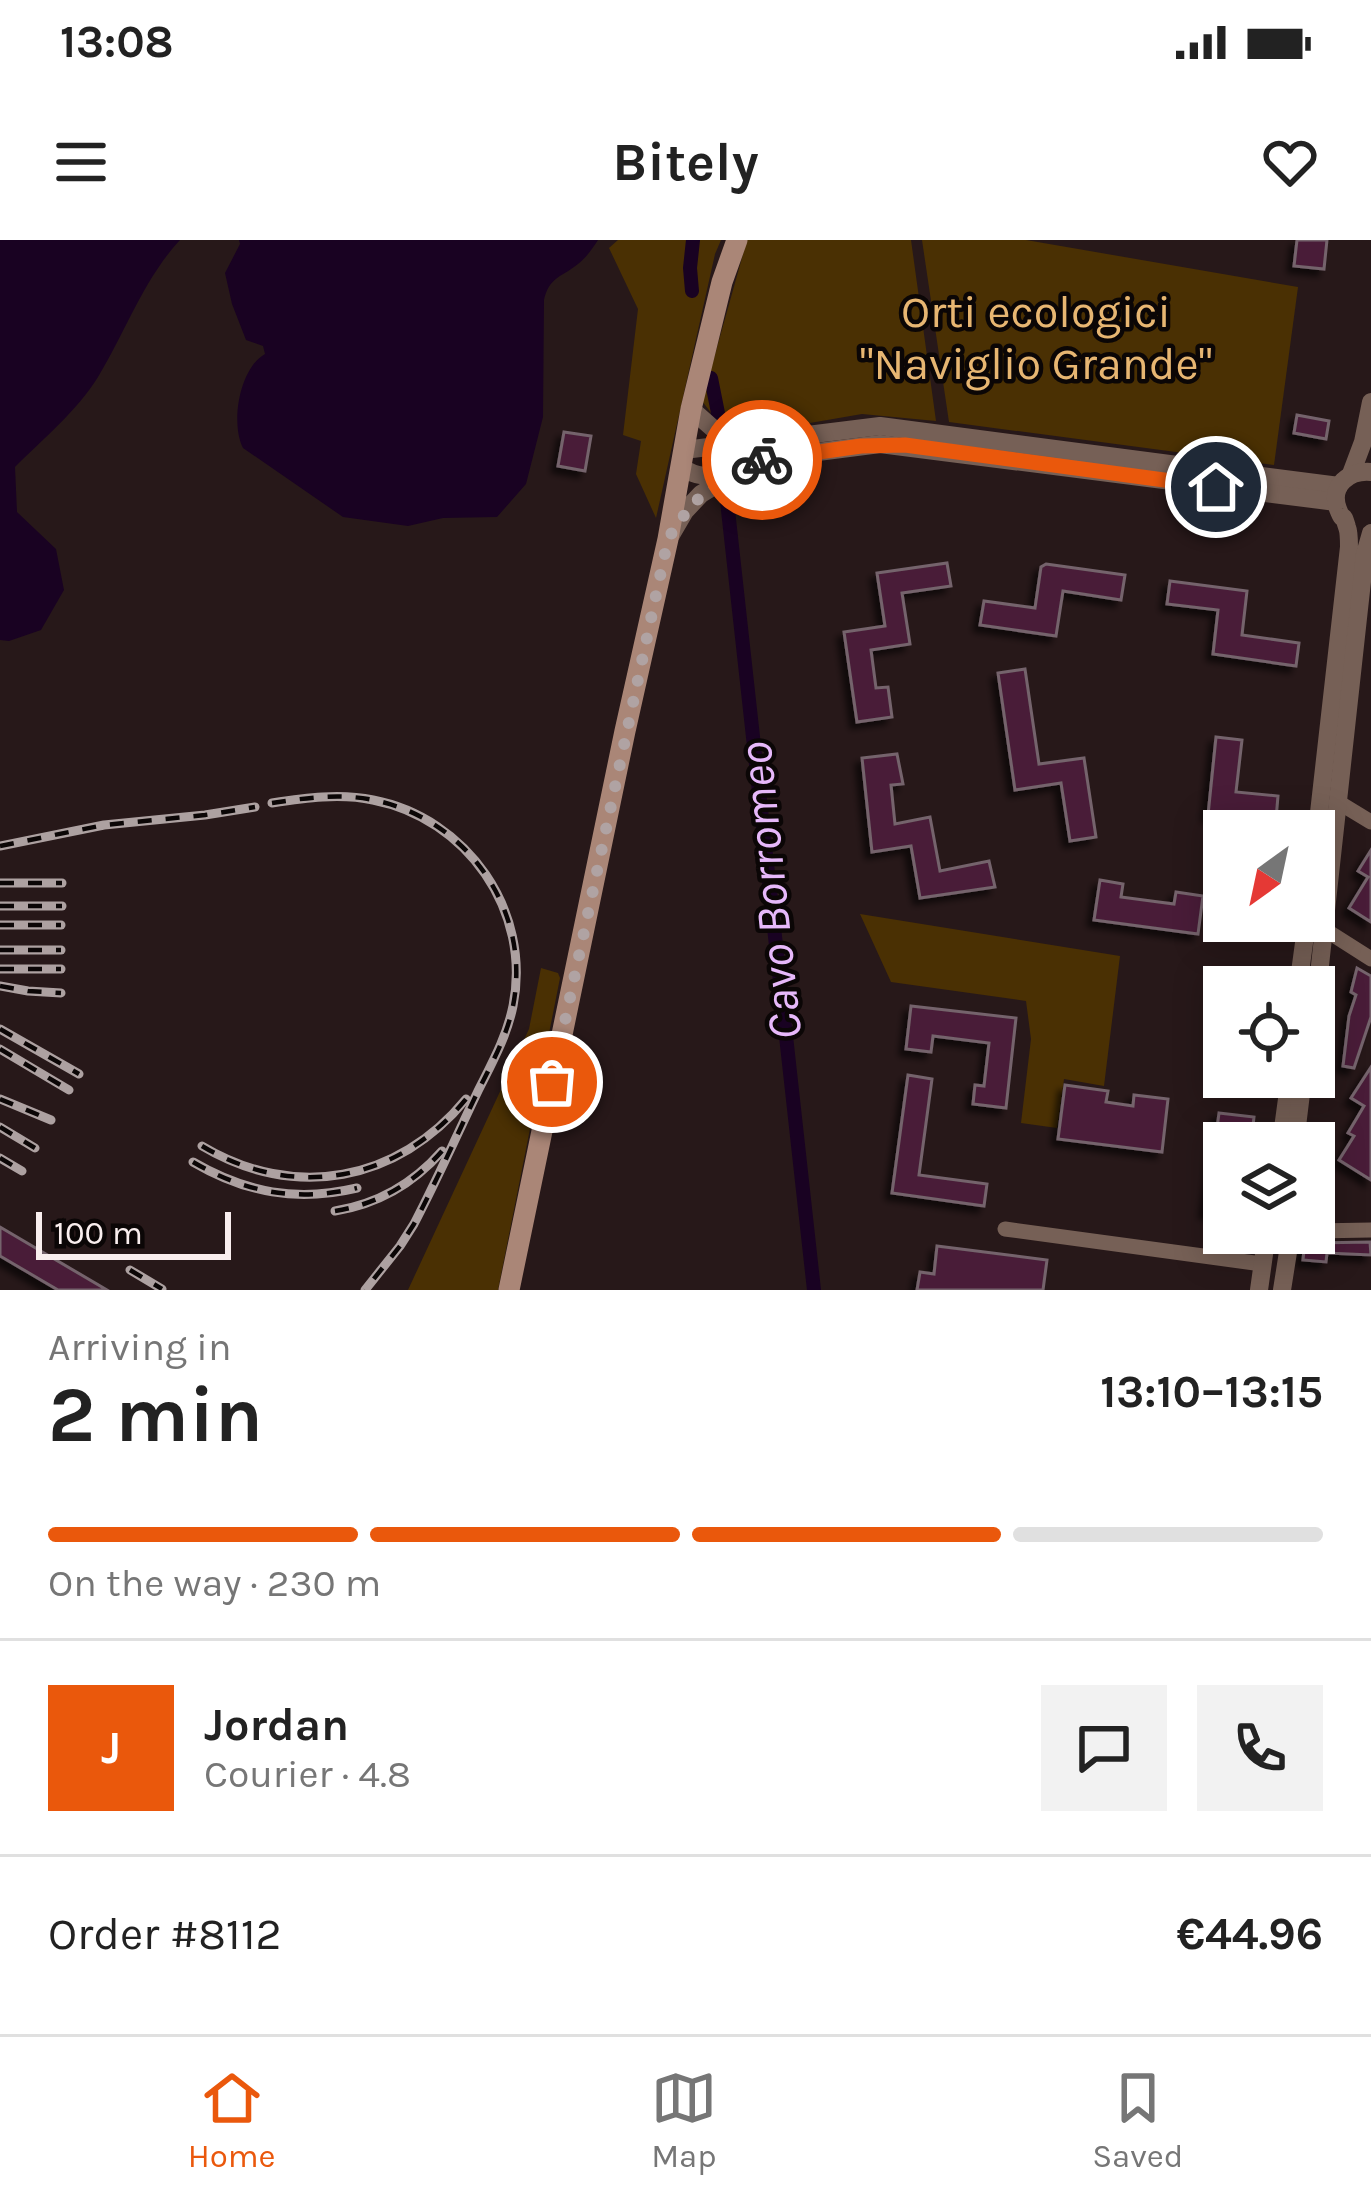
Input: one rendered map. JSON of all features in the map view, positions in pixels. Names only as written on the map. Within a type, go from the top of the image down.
[{"type":"main road","points":[[509,1290],[692,410],[722,282],[737,240]]},
{"type":"street","points":[[692,410],[717,432],[746,442]]},
{"type":"street","points":[[1370,412],[1371,454]]},
{"type":"street","points":[[1319,810],[1348,562],[1348,490],[1370,412]]},
{"type":"street","points":[[733,472],[694,476],[682,459],[746,442],[858,427],[905,428],[1348,490]]},
{"type":"street","points":[[668,539],[700,494],[733,472],[763,459],[861,446],[905,445],[1348,490]]},
{"type":"street","points":[[1335,822],[1371,530],[1354,525],[1348,490]]},
{"type":"street","points":[[1339,802],[1371,822]]},
{"type":"street","points":[[1335,937],[1371,959]]},
{"type":"street","points":[[1005,1229],[1260,1278]]},
{"type":"street","points":[[1335,1231],[1371,1230]]},
{"type":"street","points":[[1282,1287],[1288,1254]]},
{"type":"green space","points":[[618,240],[721,240],[656,518],[636,474],[641,441],[623,435],[638,309],[609,248]]},
{"type":"green space","points":[[747,240],[911,240],[936,421],[862,414],[740,435],[718,422],[702,401]]},
{"type":"green space","name":"Orti ecologici \"Naviglio Grande\"","points":[[922,240],[1026,240],[1298,287],[1274,465],[949,422]]},
{"type":"green space","points":[[860,914],[1120,956],[1104,1086],[1064,1079],[1057,1128],[1021,1123],[1031,1039],[1026,1001],[891,982]]},
{"type":"green space","points":[[541,968],[560,978],[498,1290],[408,1290],[529,1029]]},
{"type":"shaded area","points":[[0,240],[180,240],[145,289],[90,389],[15,467],[17,512],[56,549],[64,590],[41,630],[9,641],[0,640]]},
{"type":"shaded area","points":[[239,240],[598,240],[546,292],[543,417],[526,484],[497,517],[443,518],[408,526],[343,517],[243,448],[237,424],[240,396],[249,371],[265,354],[263,346],[246,340],[232,304],[225,273]]},
{"type":"building","points":[[1297,240],[1327,240],[1324,269],[1294,266]]},
{"type":"building","points":[[1297,415],[1329,421],[1326,439],[1294,433]]},
{"type":"building","points":[[564,432],[591,436],[585,471],[558,466]]},
{"type":"building","points":[[947,563],[951,586],[902,593],[910,644],[871,650],[876,688],[888,687],[892,717],[857,722],[844,632],[885,626],[877,573]]},
{"type":"building","points":[[1041,567],[1125,575],[1121,600],[1063,591],[1056,636],[980,625],[984,601],[1035,608]]},
{"type":"building","points":[[1170,581],[1247,591],[1242,635],[1299,643],[1296,666],[1213,654],[1218,610],[1167,604]]},
{"type":"building","points":[[1025,669],[1039,764],[1084,758],[1096,837],[1070,841],[1061,783],[1015,790],[998,673]]},
{"type":"building","points":[[1216,737],[1242,740],[1236,792],[1278,796],[1277,810],[1209,810]]},
{"type":"building","points":[[897,754],[903,784],[891,785],[895,824],[930,817],[940,871],[989,861],[995,887],[920,898],[911,846],[872,852],[862,758]]},
{"type":"building","points":[[1371,850],[1371,922],[1349,908],[1368,877],[1358,871]]},
{"type":"building","points":[[1100,880],[1123,884],[1121,897],[1174,904],[1176,892],[1203,896],[1198,934],[1094,920]]},
{"type":"building","points":[[1357,968],[1371,976],[1371,1017],[1354,1068],[1343,1066]]},
{"type":"building","points":[[911,1006],[1016,1018],[1006,1108],[973,1104],[975,1085],[984,1086],[989,1043],[933,1036],[931,1052],[906,1049]]},
{"type":"building","points":[[1371,1067],[1371,1180],[1339,1160],[1364,1106],[1351,1098]]},
{"type":"building","points":[[908,1075],[932,1079],[919,1175],[987,1184],[984,1206],[892,1193]]},
{"type":"building","points":[[1065,1085],[1108,1091],[1106,1102],[1133,1106],[1134,1095],[1168,1099],[1162,1152],[1058,1139]]},
{"type":"building","points":[[1219,1113],[1254,1117],[1253,1122],[1218,1122]]},
{"type":"building","points":[[0,1227],[107,1290],[58,1290],[0,1256]]},
{"type":"building","points":[[1370,1242],[1371,1255],[1335,1253],[1335,1243]]},
{"type":"building","points":[[937,1246],[1047,1260],[1043,1290],[917,1290],[920,1272],[934,1274]]},
{"type":"building","points":[[1304,1254],[1327,1254],[1326,1262],[1303,1260]]},
{"type":"waterway","name":"Cavo Borromeo","points":[[692,291],[693,240]]},
{"type":"waterway","name":"Cavo Borromeo","points":[[711,378],[719,418]]},
{"type":"waterway","name":"Cavo Borromeo","points":[[726,492],[814,1290]]},
{"type":"railway","points":[[272,803],[361,798],[407,810],[437,826],[485,874],[502,904],[512,936],[513,1006],[503,1039],[414,1224],[365,1290]]},
{"type":"railway","points":[[0,846],[104,825],[255,807]]},
{"type":"railway","points":[[0,883],[62,883]]},
{"type":"railway","points":[[0,906],[62,906]]},
{"type":"railway","points":[[0,925],[61,925]]},
{"type":"railway","points":[[0,950],[61,950]]},
{"type":"railway","points":[[0,969],[61,969]]},
{"type":"railway","points":[[0,986],[61,993]]},
{"type":"railway","points":[[0,1029],[79,1074]]},
{"type":"railway","points":[[0,1049],[69,1090]]},
{"type":"railway","points":[[0,1099],[51,1120]]},
{"type":"railway","points":[[202,1146],[272,1174],[343,1174],[377,1165],[409,1149],[466,1099]]},
{"type":"railway","points":[[0,1127],[35,1148]]},
{"type":"railway","points":[[335,1211],[394,1191],[442,1151]]},
{"type":"railway","points":[[0,1158],[22,1171]]},
{"type":"railway","points":[[193,1162],[272,1192],[314,1194],[357,1188]]},
{"type":"railway","points":[[130,1270],[162,1289]]},
{"type":"way so far","points":[[552,1082],[668,539],[700,494],[762,460]]},
{"type":"route","points":[[762,460],[880,444],[905,445],[1216,487]]}]
